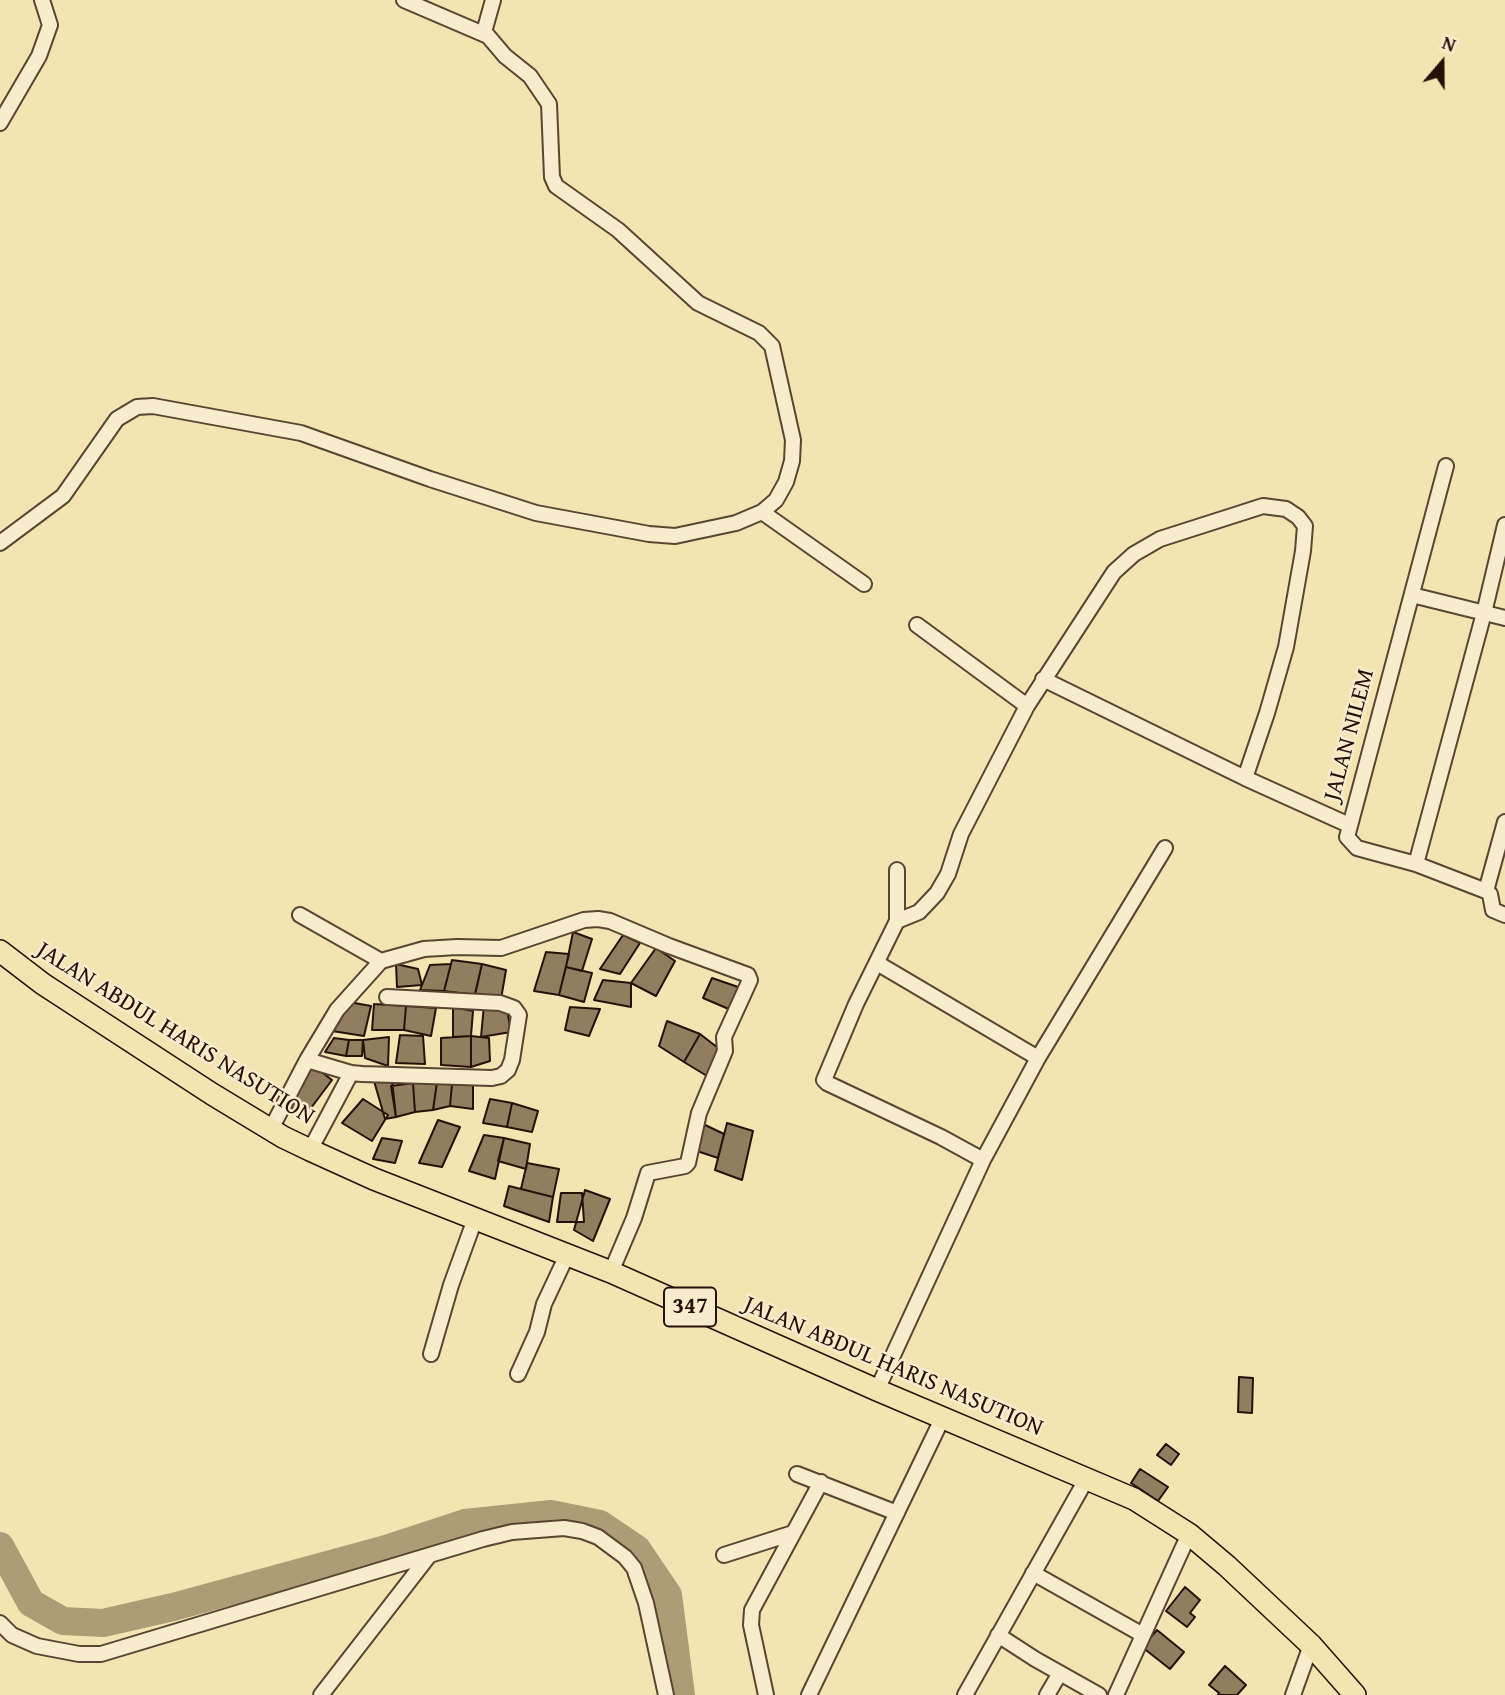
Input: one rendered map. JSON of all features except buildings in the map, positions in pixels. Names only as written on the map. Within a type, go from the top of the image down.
[{"type":"main road","name":"JALAN ABDUL HARIS NASUTION","points":[[0,951],[43,984],[271,1129],[310,1150],[374,1179],[611,1272],[877,1390],[1134,1499],[1189,1534],[1311,1645],[1355,1695]]},
{"type":"street","points":[[0,123],[39,55],[50,25],[43,0]]},
{"type":"street","points":[[0,543],[63,496],[117,419],[137,407],[153,406],[301,433],[536,513],[649,534],[674,536],[711,530],[762,512],[776,500],[792,461],[793,439],[772,346],[759,333],[698,303],[618,230],[556,186],[552,177],[549,104],[530,76],[505,56],[484,32],[404,0]]},
{"type":"street","points":[[484,32],[493,0]]},
{"type":"street","name":"JALAN NILEM","points":[[1446,466],[1347,837],[1353,845],[1416,864],[1486,891]]},
{"type":"street","points":[[897,921],[919,912],[937,893],[948,874],[961,834],[1027,706],[1114,572],[1134,554],[1160,539],[1263,506],[1286,509],[1305,526],[1286,647],[1268,713],[1245,778]]},
{"type":"street","points":[[762,512],[863,584]]},
{"type":"street","points":[[1416,864],[1484,613],[1505,524]]},
{"type":"street","points":[[1412,595],[1505,618]]},
{"type":"street","points":[[916,625],[1027,706]]},
{"type":"street","points":[[1043,679],[1245,778],[1349,825]]},
{"type":"street","points":[[1505,822],[1486,891],[1490,894],[1493,910],[1505,915]]},
{"type":"street","points":[[877,1390],[984,1160],[1038,1058],[1165,848]]},
{"type":"street","points":[[897,870],[897,921],[856,1004],[824,1081],[984,1160]]},
{"type":"street","points":[[300,915],[381,961]]},
{"type":"street","points":[[271,1129],[337,1010],[381,961],[424,949],[501,948],[584,920],[598,919],[610,921],[748,976],[750,980],[724,1037],[725,1051],[699,1113],[688,1163],[685,1166],[649,1173],[634,1218],[611,1272]]},
{"type":"street","points":[[877,963],[1038,1058]]},
{"type":"street","points":[[307,1060],[351,1073],[492,1078],[501,1076],[508,1070],[519,1015],[514,1007],[500,1003],[387,997]]},
{"type":"street","points":[[310,1150],[351,1073]]},
{"type":"street","points":[[430,1354],[475,1219]]},
{"type":"street","points":[[519,1374],[537,1332],[544,1304],[567,1255]]},
{"type":"street","points":[[809,1695],[943,1417]]},
{"type":"street","points":[[797,1474],[897,1513]]},
{"type":"street","points":[[965,1695],[1087,1478]]},
{"type":"street","points":[[766,1695],[751,1625],[752,1610],[821,1482]]},
{"type":"street","points":[[0,1623],[4,1629],[24,1642],[37,1646],[79,1654],[102,1654],[483,1539],[543,1528],[582,1531],[598,1537],[625,1557],[634,1568],[640,1583],[666,1695]]},
{"type":"street","points":[[724,1555],[793,1533]]},
{"type":"street","points":[[1115,1695],[1189,1534]]},
{"type":"street","points":[[321,1695],[428,1557]]},
{"type":"street","points":[[1033,1573],[1143,1635]]},
{"type":"street","points":[[998,1635],[1100,1695]]},
{"type":"street","points":[[1293,1695],[1311,1645]]},
{"type":"street","points":[[1047,1695],[1059,1673]]},
{"type":"waterway","points":[[0,1546],[31,1603],[63,1621],[103,1623],[173,1607],[386,1549],[465,1523],[551,1514],[600,1524],[637,1549],[668,1595],[681,1695]]}]
